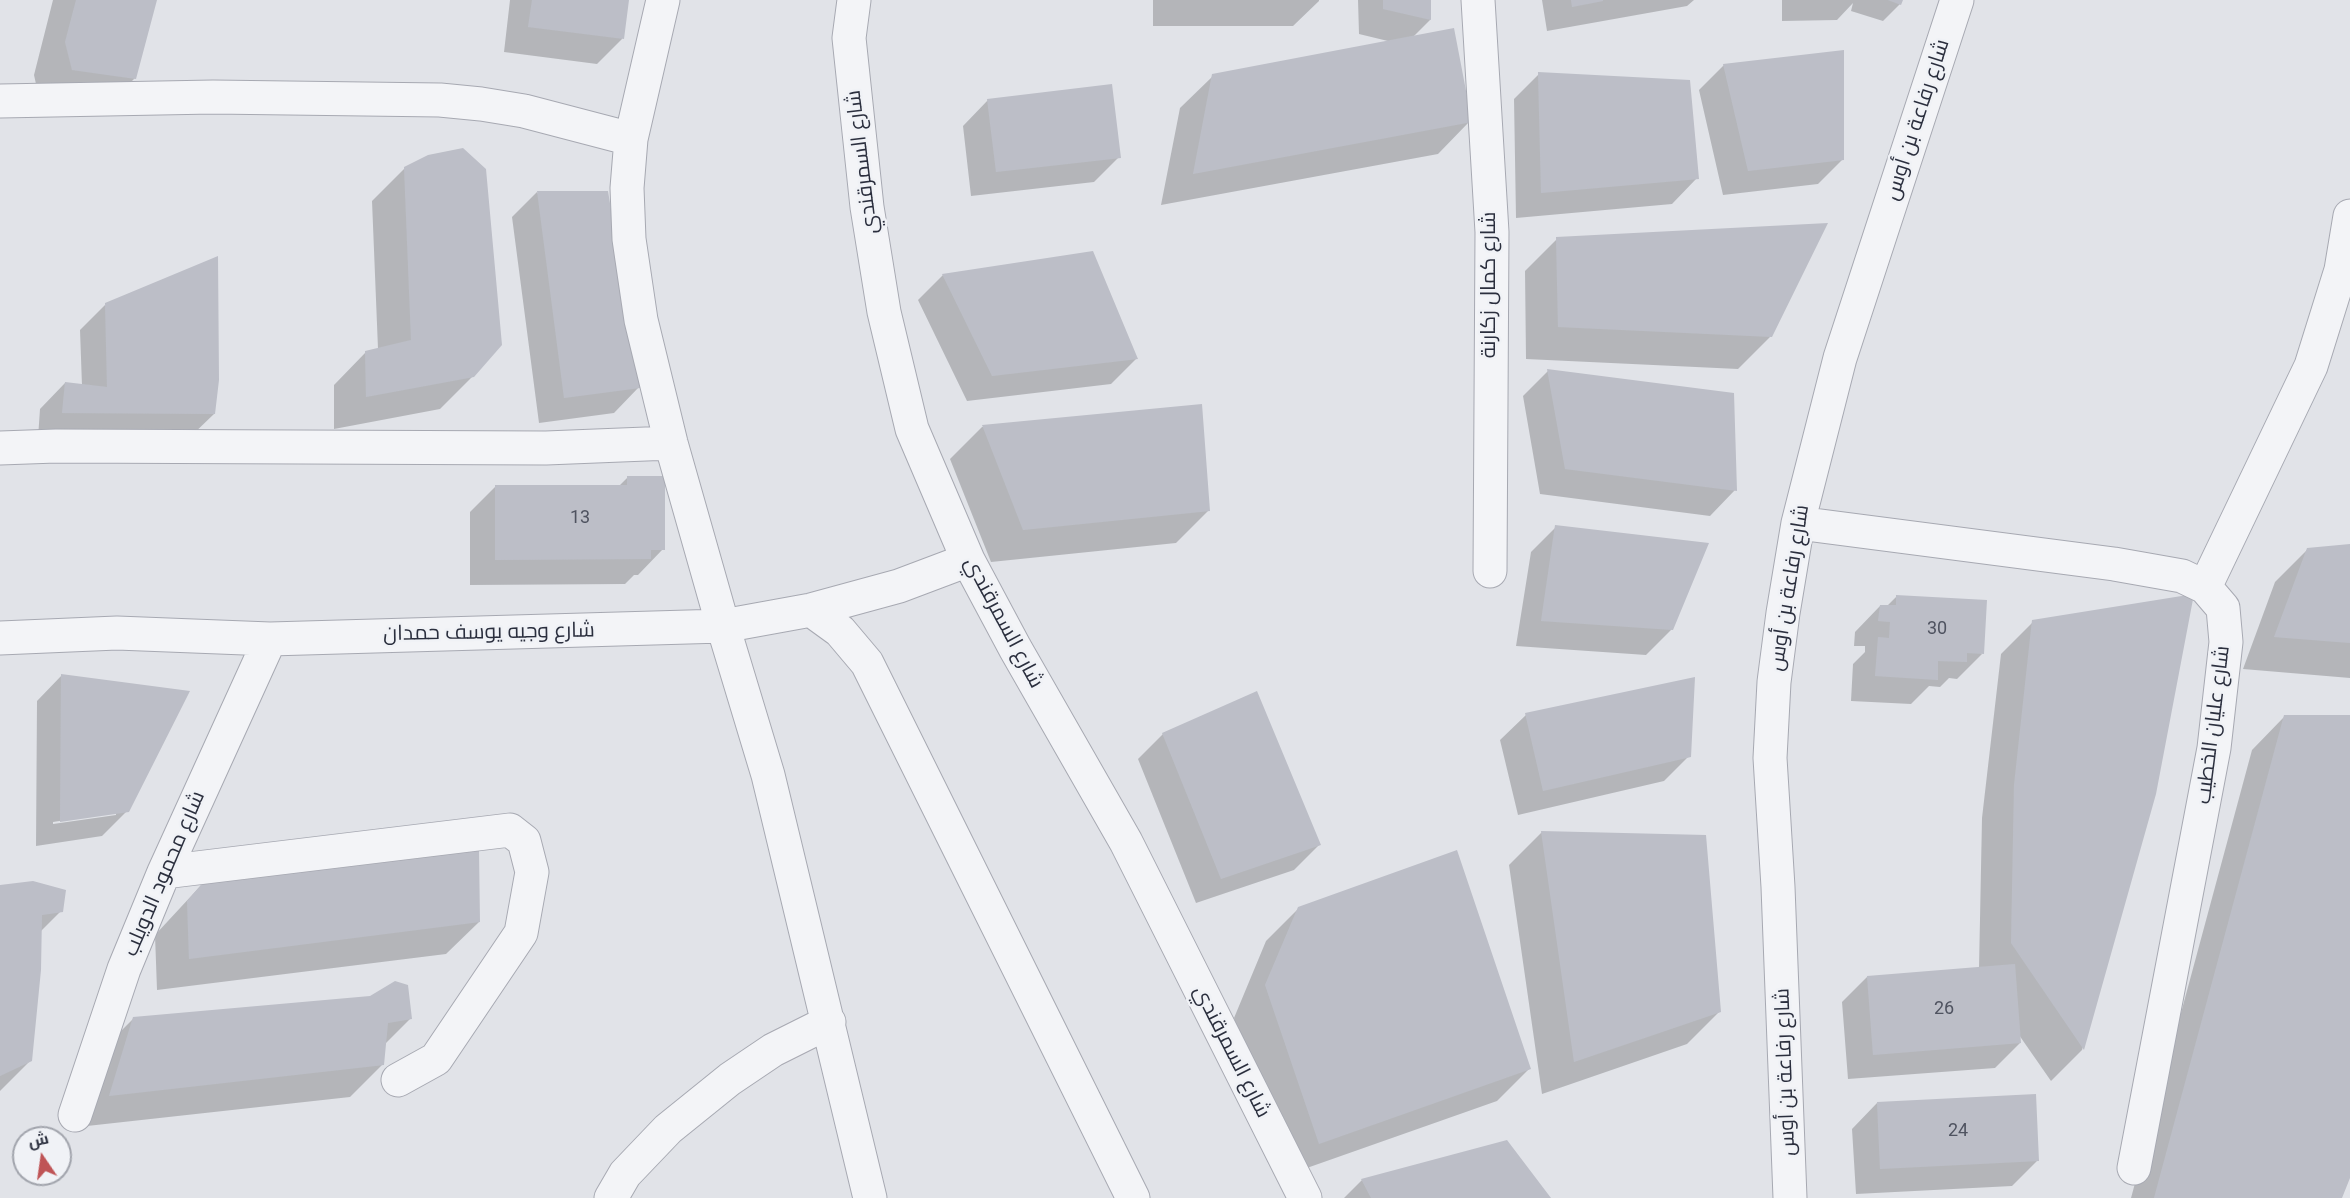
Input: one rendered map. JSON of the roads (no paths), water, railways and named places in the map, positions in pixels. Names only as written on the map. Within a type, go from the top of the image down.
[{"type":"street","points":[[663,0],[631,138],[627,188],[629,239],[641,320],[672,443],[723,626],[768,775],[870,1198]]},
{"type":"street","name":"شارع السمرقندي","points":[[854,0],[849,38],[867,207],[884,312],[912,429],[969,560],[1015,648],[1126,843],[1305,1198]]},
{"type":"street","name":"شارع كمال زكارنة","points":[[1478,0],[1492,232],[1490,571]]},
{"type":"street","name":"شارع رفاعة بن أوس","points":[[1790,1198],[1779,911],[1770,758],[1774,682],[1798,523],[1840,358],[1957,0]]},
{"type":"street","points":[[0,101],[213,97],[440,100],[524,111],[631,138]]},
{"type":"street","points":[[2205,587],[2311,366],[2341,270],[2350,216]]},
{"type":"street","points":[[0,448],[56,446],[546,447],[672,443]]},
{"type":"street","name":"شارع عليان الخطيب","points":[[1798,523],[2114,564],[2182,576],[2205,587],[2223,608],[2226,642],[2214,748],[2133,1168]]},
{"type":"street","name":"شارع وجيه يوسف حمدان","points":[[0,638],[117,633],[270,639],[723,626],[811,610],[899,586],[969,560]]},
{"type":"street","points":[[811,610],[840,631],[867,663],[1133,1198]]},
{"type":"street","name":"شارع محمود الدويلب","points":[[75,1115],[124,969],[164,872],[270,639]]},
{"type":"street","points":[[164,872],[510,830],[524,841],[532,872],[520,933],[436,1059],[398,1080]]},
{"type":"street","points":[[611,1198],[625,1174],[668,1129],[730,1079],[773,1050],[829,1022]]}]
